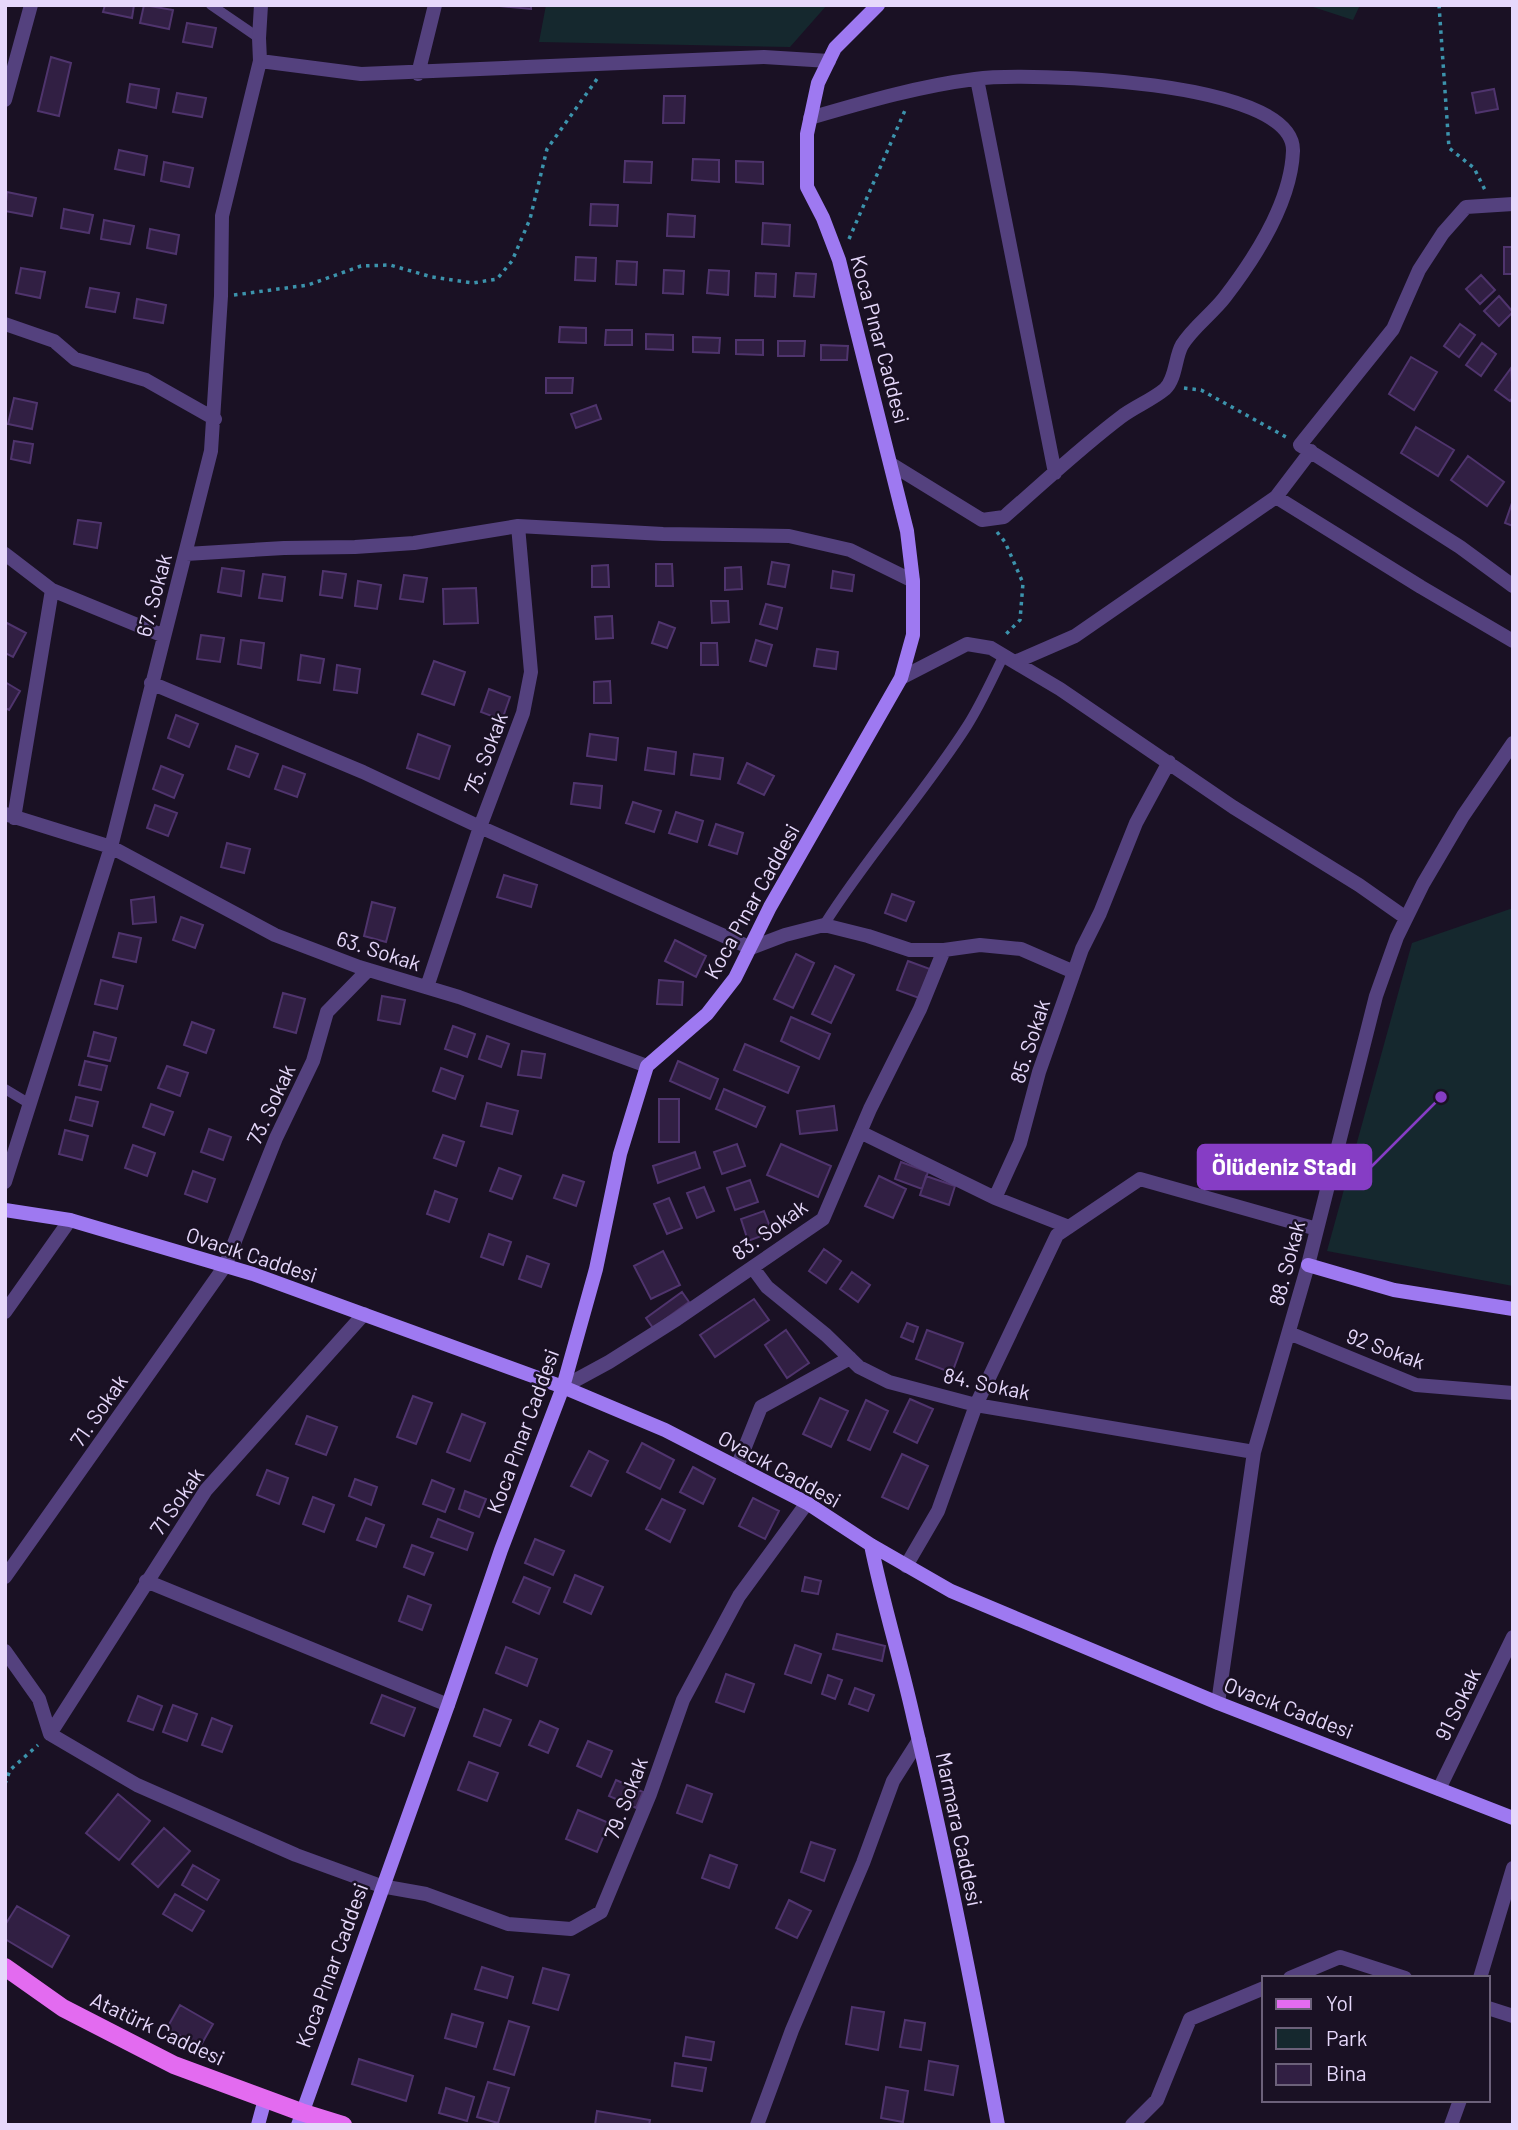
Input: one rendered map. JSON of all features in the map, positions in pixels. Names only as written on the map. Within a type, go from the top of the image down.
[{"type":"main road","name":"Atatürk Caddesi","points":[[5,1966],[63,2008],[174,2066],[265,2099],[299,2118],[343,2125]]},
{"type":"street","points":[[5,100],[31,5]]},
{"type":"street","name":"67. Sokak","points":[[5,1182],[111,847],[211,451],[221,296],[222,216],[260,61],[261,5]]},
{"type":"street","points":[[418,74],[435,5]]},
{"type":"street","name":"Koca Pınar Caddesi","points":[[299,2118],[501,1550],[564,1387],[596,1269],[620,1154],[647,1066],[707,1013],[735,978],[770,907],[901,678],[912,635],[913,581],[907,531],[839,260],[824,218],[807,187],[807,134],[818,83],[835,48],[878,5]]},
{"type":"street","points":[[260,61],[361,75],[764,57],[829,61]]},
{"type":"street","points":[[810,118],[914,90],[977,79],[1038,77],[1102,80],[1206,93],[1255,108],[1284,126],[1293,149],[1285,190],[1271,229],[1224,298],[1182,345],[1167,387],[1122,416],[1004,517],[982,520],[891,464]]},
{"type":"street","points":[[977,79],[1055,472]]},
{"type":"street","points":[[1004,655],[1075,636],[1276,496],[1306,448],[1393,329],[1419,270],[1443,233],[1466,207],[1513,204]]},
{"type":"street","points":[[5,324],[54,341],[75,359],[146,380],[215,419]]},
{"type":"street","points":[[1306,448],[1460,547],[1513,586]]},
{"type":"street","points":[[1276,496],[1513,641]]},
{"type":"street","points":[[186,554],[402,544],[518,526],[663,534],[789,536],[850,550],[913,581]]},
{"type":"street","name":"75. Sokak","points":[[427,987],[480,827],[516,734],[531,672],[518,526]]},
{"type":"street","points":[[5,554],[52,590],[164,636]]},
{"type":"street","points":[[10,816],[52,590]]},
{"type":"street","points":[[901,678],[967,644],[1004,655],[1406,918]]},
{"type":"street","points":[[151,682],[363,772],[751,948],[785,935],[824,925],[910,950],[944,950],[980,945],[1021,949],[1074,972]]},
{"type":"street","name":"88. Sokak","points":[[1218,1703],[1254,1452],[1308,1265],[1376,996],[1397,937],[1423,884],[1463,816],[1513,743]]},
{"type":"street","name":"85. Sokak","points":[[995,1198],[1020,1143],[1039,1072],[1082,949],[1100,914],[1136,822],[1169,762]]},
{"type":"street","name":"63. Sokak","points":[[10,816],[111,847],[275,935],[368,970],[427,987],[647,1066]]},
{"type":"street","name":"83. Sokak","points":[[564,1387],[609,1363],[823,1219],[860,1132],[920,1009],[944,950]]},
{"type":"street","name":"73. Sokak","points":[[225,1266],[276,1138],[313,1061],[327,1012],[368,970]]},
{"type":"street","points":[[860,1132],[995,1198],[1069,1227]]},
{"type":"street","points":[[906,1566],[937,1511],[976,1405],[1057,1235],[1140,1179],[1317,1229]]},
{"type":"street","name":"Ovacık Caddesi","points":[[5,1210],[70,1220],[225,1266],[564,1387],[665,1430],[807,1503],[871,1545],[951,1591],[1218,1703],[1513,1818]]},
{"type":"street","points":[[5,1312],[70,1220]]},
{"type":"street","points":[[1308,1265],[1394,1290],[1513,1309]]},
{"type":"street","name":"71. Sokak","points":[[5,1577],[225,1266]]},
{"type":"street","name":"84. Sokak","points":[[753,1268],[767,1287],[859,1367],[889,1382],[976,1405],[1254,1452]]},
{"type":"street","name":"71 Sokak","points":[[50,1734],[206,1489],[364,1314]]},
{"type":"street","name":"92 Sokak","points":[[1289,1334],[1416,1385],[1513,1393]]},
{"type":"street","points":[[737,1467],[761,1407],[850,1358]]},
{"type":"street","name":"79. Sokak","points":[[50,1734],[137,1785],[296,1855],[381,1886],[426,1894],[508,1924],[571,1929],[601,1912],[650,1794],[683,1700],[739,1596],[807,1503]]},
{"type":"street","name":"Marmara Caddesi","points":[[871,1545],[883,1605],[919,1740],[967,1961],[998,2125]]},
{"type":"street","points":[[146,1581],[448,1705]]},
{"type":"street","name":"91 Sokak","points":[[1439,1789],[1513,1637]]},
{"type":"street","points":[[5,1651],[39,1699],[50,1734]]},
{"type":"street","points":[[757,2125],[792,2030],[863,1863],[894,1781],[919,1740]]},
{"type":"street","points":[[1481,1976],[1513,1868]]},
{"type":"street","points":[[1295,1976],[1340,1957],[1399,1976]]},
{"type":"street","points":[[1132,2125],[1157,2100],[1190,2018],[1262,1989]]},
{"type":"street","points":[[1490,2011],[1513,2016]]},
{"type":"street","points":[[258,2125],[265,2099]]},
{"type":"street","points":[[1451,2125],[1459,2102]]},
{"type":"lane","points":[[211,5],[259,38]]},
{"type":"lane","points":[[824,925],[968,724],[1004,655]]},
{"type":"lane","points":[[5,1089],[30,1104]]},
{"type":"path","points":[[1439,5],[1449,148],[1474,168],[1493,205]]},
{"type":"path","points":[[221,296],[308,285],[361,266],[390,265],[473,284],[497,279],[512,261],[530,219],[547,149],[608,63]]},
{"type":"path","points":[[839,260],[914,90]]},
{"type":"path","points":[[1167,387],[1200,390],[1306,448]]},
{"type":"path","points":[[988,519],[1005,542],[1023,583],[1020,620],[1004,655]]},
{"type":"path","points":[[5,1784],[10,1770],[50,1734]]},
{"type":"green space","points":[[546,5],[827,5],[790,47],[539,42]]},
{"type":"green space","points":[[1307,5],[1360,5],[1353,20]]},
{"type":"green space","points":[[1513,908],[1513,1286],[1327,1251],[1412,943]]},
{"type":"building","points":[[105,5],[134,5],[132,18],[103,12]]},
{"type":"building","points":[[144,5],[173,10],[169,29],[140,23]]},
{"type":"building","points":[[489,5],[531,5],[531,9]]},
{"type":"building","points":[[187,23],[216,28],[212,47],[183,42]]},
{"type":"building","points":[[51,57],[71,63],[59,116],[38,111]]},
{"type":"building","points":[[130,84],[159,89],[156,108],[127,102]]},
{"type":"building","points":[[1494,89],[1498,109],[1476,113],[1472,93]]},
{"type":"building","points":[[177,93],[206,98],[202,117],[173,112]]},
{"type":"building","points":[[664,96],[685,96],[684,123],[663,123]]},
{"type":"building","points":[[119,150],[147,156],[144,175],[115,169]]},
{"type":"building","points":[[693,159],[719,160],[719,182],[692,180]]},
{"type":"building","points":[[625,161],[652,162],[651,183],[624,182]]},
{"type":"building","points":[[736,161],[763,162],[763,184],[736,182]]},
{"type":"building","points":[[164,162],[193,168],[189,187],[161,181]]},
{"type":"building","points":[[7,192],[36,198],[32,216],[5,211]]},
{"type":"building","points":[[591,204],[618,205],[617,226],[590,225]]},
{"type":"building","points":[[64,209],[93,215],[89,233],[61,228]]},
{"type":"building","points":[[668,214],[695,216],[694,237],[667,236]]},
{"type":"building","points":[[104,220],[134,226],[130,244],[101,239]]},
{"type":"building","points":[[763,223],[790,225],[789,246],[762,244]]},
{"type":"building","points":[[150,229],[179,235],[176,254],[147,248]]},
{"type":"building","points":[[1504,247],[1513,247],[1513,274],[1504,274]]},
{"type":"building","points":[[576,257],[596,258],[595,281],[575,280]]},
{"type":"building","points":[[617,261],[637,262],[636,285],[616,284]]},
{"type":"building","points":[[21,268],[45,272],[40,298],[16,293]]},
{"type":"building","points":[[664,270],[684,271],[683,294],[663,293]]},
{"type":"building","points":[[709,270],[729,271],[728,295],[707,293]]},
{"type":"building","points":[[756,273],[776,274],[775,297],[755,296]]},
{"type":"building","points":[[796,273],[816,274],[814,297],[794,296]]},
{"type":"building","points":[[1481,275],[1495,290],[1480,304],[1466,289]]},
{"type":"building","points":[[90,288],[119,293],[115,312],[86,307]]},
{"type":"building","points":[[1499,296],[1513,312],[1499,326],[1484,311]]},
{"type":"building","points":[[137,299],[166,305],[163,323],[134,318]]},
{"type":"building","points":[[1460,324],[1475,335],[1459,357],[1444,346]]},
{"type":"building","points":[[560,327],[586,328],[586,343],[559,342]]},
{"type":"building","points":[[606,330],[632,330],[632,345],[605,345]]},
{"type":"building","points":[[646,334],[673,335],[673,350],[646,349]]},
{"type":"building","points":[[693,337],[720,338],[719,353],[693,352]]},
{"type":"building","points":[[736,340],[763,340],[763,355],[736,354]]},
{"type":"building","points":[[778,341],[805,341],[804,356],[778,356]]},
{"type":"building","points":[[1482,343],[1496,354],[1481,376],[1466,365]]},
{"type":"building","points":[[821,345],[848,346],[847,360],[821,360]]},
{"type":"building","points":[[1411,357],[1437,372],[1414,410],[1389,394]]},
{"type":"building","points":[[1511,368],[1513,397],[1510,401],[1495,390]]},
{"type":"building","points":[[546,378],[573,378],[572,393],[546,393]]},
{"type":"building","points":[[14,398],[37,403],[32,429],[8,424]]},
{"type":"building","points":[[596,405],[601,419],[576,428],[571,414]]},
{"type":"building","points":[[1416,427],[1454,450],[1438,476],[1401,453]]},
{"type":"building","points":[[14,441],[33,444],[30,463],[11,459]]},
{"type":"building","points":[[1468,456],[1504,482],[1487,506],[1451,480]]},
{"type":"building","points":[[1513,500],[1513,526],[1505,523]]},
{"type":"building","points":[[78,520],[101,523],[97,548],[74,544]]},
{"type":"building","points":[[772,562],[789,565],[785,587],[768,584]]},
{"type":"building","points":[[656,564],[672,564],[673,586],[656,586]]},
{"type":"building","points":[[608,565],[609,587],[592,587],[592,566]]},
{"type":"building","points":[[741,567],[742,589],[725,590],[725,568]]},
{"type":"building","points":[[222,568],[244,571],[241,596],[218,592]]},
{"type":"building","points":[[323,571],[346,574],[342,598],[320,595]]},
{"type":"building","points":[[833,571],[854,575],[852,591],[831,588]]},
{"type":"building","points":[[263,574],[285,577],[282,601],[259,598]]},
{"type":"building","points":[[404,575],[427,578],[423,602],[400,599]]},
{"type":"building","points":[[358,581],[381,585],[377,609],[355,606]]},
{"type":"building","points":[[476,588],[478,623],[444,624],[443,589]]},
{"type":"building","points":[[711,601],[728,601],[729,622],[712,623]]},
{"type":"building","points":[[766,604],[782,608],[777,629],[760,624]]},
{"type":"building","points":[[612,616],[613,638],[596,639],[595,617]]},
{"type":"building","points":[[5,622],[26,633],[13,657],[5,653]]},
{"type":"building","points":[[659,622],[675,628],[667,648],[652,643]]},
{"type":"building","points":[[201,635],[224,638],[220,662],[197,659]]},
{"type":"building","points":[[241,640],[264,643],[261,668],[238,664]]},
{"type":"building","points":[[756,640],[772,645],[766,666],[750,661]]},
{"type":"building","points":[[701,643],[717,643],[718,665],[701,665]]},
{"type":"building","points":[[817,649],[838,652],[836,669],[814,666]]},
{"type":"building","points":[[301,655],[324,659],[320,683],[298,680]]},
{"type":"building","points":[[434,661],[465,672],[454,705],[422,694]]},
{"type":"building","points":[[337,665],[360,669],[357,693],[334,690]]},
{"type":"building","points":[[610,681],[611,703],[594,703],[594,682]]},
{"type":"building","points":[[5,682],[20,691],[9,710],[5,708]]},
{"type":"building","points":[[489,689],[510,697],[502,720],[481,712]]},
{"type":"building","points":[[176,715],[198,724],[189,747],[168,738]]},
{"type":"building","points":[[418,734],[450,746],[439,779],[407,768]]},
{"type":"building","points":[[590,734],[618,738],[616,760],[587,756]]},
{"type":"building","points":[[236,746],[258,754],[249,777],[228,769]]},
{"type":"building","points":[[648,748],[676,752],[674,774],[645,770]]},
{"type":"building","points":[[694,754],[723,758],[720,779],[691,775]]},
{"type":"building","points":[[747,763],[774,776],[764,795],[738,783]]},
{"type":"building","points":[[161,766],[183,775],[174,798],[153,789]]},
{"type":"building","points":[[283,766],[305,774],[297,797],[275,789]]},
{"type":"building","points":[[574,783],[602,786],[600,808],[571,804]]},
{"type":"building","points":[[633,802],[661,811],[654,832],[626,823]]},
{"type":"building","points":[[155,805],[177,813],[168,836],[147,828]]},
{"type":"building","points":[[676,812],[703,821],[697,842],[669,833]]},
{"type":"building","points":[[716,824],[743,833],[737,854],[709,845]]},
{"type":"building","points":[[227,843],[250,849],[244,873],[221,867]]},
{"type":"building","points":[[504,875],[537,885],[531,907],[497,897]]},
{"type":"building","points":[[892,894],[914,902],[906,921],[885,913]]},
{"type":"building","points":[[154,897],[156,922],[133,924],[131,900]]},
{"type":"building","points":[[372,902],[395,908],[386,942],[364,936]]},
{"type":"building","points":[[181,917],[203,925],[195,948],[173,940]]},
{"type":"building","points":[[119,933],[141,938],[136,962],[113,957]]},
{"type":"building","points":[[675,940],[706,956],[696,977],[665,961]]},
{"type":"building","points":[[796,954],[814,963],[793,1008],[774,999]]},
{"type":"building","points":[[908,961],[930,969],[919,998],[897,990]]},
{"type":"building","points":[[835,966],[854,975],[831,1023],[812,1014]]},
{"type":"building","points":[[101,980],[123,986],[117,1009],[95,1004]]},
{"type":"building","points":[[659,980],[683,982],[682,1005],[657,1004]]},
{"type":"building","points":[[283,993],[305,999],[296,1033],[274,1027]]},
{"type":"building","points":[[382,996],[405,1000],[400,1024],[378,1020]]},
{"type":"building","points":[[791,1017],[830,1034],[819,1059],[781,1041]]},
{"type":"building","points":[[192,1022],[214,1030],[206,1053],[184,1045]]},
{"type":"building","points":[[453,1026],[475,1034],[467,1057],[445,1049]]},
{"type":"building","points":[[94,1032],[116,1038],[110,1061],[88,1056]]},
{"type":"building","points":[[487,1036],[509,1044],[501,1067],[479,1059]]},
{"type":"building","points":[[745,1044],[799,1067],[788,1093],[734,1070]]},
{"type":"building","points":[[522,1051],[545,1054],[541,1078],[518,1075]]},
{"type":"building","points":[[85,1061],[107,1066],[101,1090],[79,1085]]},
{"type":"building","points":[[678,1061],[718,1079],[710,1099],[670,1081]]},
{"type":"building","points":[[167,1066],[188,1073],[180,1096],[158,1088]]},
{"type":"building","points":[[441,1068],[463,1076],[455,1099],[433,1091]]},
{"type":"building","points":[[724,1089],[765,1107],[756,1127],[716,1109]]},
{"type":"building","points":[[76,1097],[98,1102],[92,1126],[70,1120]]},
{"type":"building","points":[[659,1099],[679,1099],[679,1142],[659,1142]]},
{"type":"building","points":[[487,1103],[518,1111],[512,1134],[481,1126]]},
{"type":"building","points":[[151,1104],[173,1112],[164,1135],[143,1127]]},
{"type":"building","points":[[834,1106],[837,1130],[800,1134],[797,1111]]},
{"type":"building","points":[[209,1129],[231,1137],[223,1160],[201,1152]]},
{"type":"building","points":[[65,1130],[88,1136],[82,1160],[59,1154]]},
{"type":"building","points":[[443,1135],[464,1142],[456,1166],[434,1158]]},
{"type":"building","points":[[737,1144],[745,1166],[722,1174],[714,1152]]},
{"type":"building","points":[[781,1144],[831,1166],[818,1197],[767,1175]]},
{"type":"building","points":[[133,1145],[155,1153],[147,1176],[125,1168]]},
{"type":"building","points":[[695,1152],[700,1168],[658,1183],[653,1166]]},
{"type":"building","points":[[901,1162],[928,1172],[922,1189],[895,1179]]},
{"type":"building","points":[[499,1168],[521,1176],[512,1199],[490,1191]]},
{"type":"building","points":[[193,1171],[215,1179],[207,1202],[185,1194]]},
{"type":"building","points":[[563,1175],[584,1182],[576,1206],[554,1198]]},
{"type":"building","points":[[879,1176],[906,1189],[893,1218],[865,1206]]},
{"type":"building","points":[[926,1176],[955,1186],[949,1205],[920,1195]]},
{"type":"building","points":[[750,1180],[758,1202],[735,1210],[727,1188]]},
{"type":"building","points":[[704,1187],[714,1211],[697,1218],[687,1193]]},
{"type":"building","points":[[435,1191],[457,1199],[449,1222],[427,1214]]},
{"type":"building","points":[[669,1198],[682,1228],[667,1234],[654,1204]]},
{"type":"building","points":[[764,1211],[772,1232],[748,1241],[741,1219]]},
{"type":"building","points":[[489,1234],[511,1242],[503,1265],[481,1257]]},
{"type":"building","points":[[824,1249],[841,1261],[826,1283],[809,1271]]},
{"type":"building","points":[[663,1251],[680,1285],[651,1299],[634,1266]]},
{"type":"building","points":[[527,1256],[549,1264],[541,1287],[519,1279]]},
{"type":"building","points":[[852,1272],[870,1285],[858,1302],[840,1289]]},
{"type":"building","points":[[682,1292],[689,1302],[653,1328],[646,1318]]},
{"type":"building","points":[[754,1299],[769,1320],[715,1357],[700,1335]]},
{"type":"building","points":[[907,1323],[918,1327],[913,1342],[901,1337]]},
{"type":"building","points":[[786,1330],[809,1363],[787,1378],[765,1345]]},
{"type":"building","points":[[927,1330],[963,1343],[952,1373],[916,1359]]},
{"type":"building","points":[[413,1396],[432,1403],[416,1444],[397,1437]]},
{"type":"building","points":[[820,1398],[848,1411],[831,1447],[803,1434]]},
{"type":"building","points":[[910,1399],[933,1409],[917,1443],[894,1432]]},
{"type":"building","points":[[866,1400],[888,1411],[870,1450],[848,1440]]},
{"type":"building","points":[[462,1414],[485,1423],[470,1461],[447,1452]]},
{"type":"building","points":[[307,1416],[337,1427],[326,1455],[296,1444]]},
{"type":"building","points":[[642,1443],[674,1460],[660,1489],[627,1472]]},
{"type":"building","points":[[589,1451],[608,1461],[591,1496],[571,1486]]},
{"type":"building","points":[[902,1454],[928,1466],[908,1509],[882,1497]]},
{"type":"building","points":[[693,1467],[715,1479],[703,1504],[680,1492]]},
{"type":"building","points":[[267,1470],[288,1478],[279,1504],[257,1495]]},
{"type":"building","points":[[355,1479],[377,1487],[371,1505],[349,1496]]},
{"type":"building","points":[[432,1480],[454,1489],[445,1512],[423,1504]]},
{"type":"building","points":[[465,1491],[486,1499],[479,1517],[459,1509]]},
{"type":"building","points":[[313,1497],[334,1505],[324,1532],[303,1524]]},
{"type":"building","points":[[753,1498],[779,1511],[765,1539],[739,1526]]},
{"type":"building","points":[[662,1499],[685,1510],[670,1542],[646,1529]]},
{"type":"building","points":[[366,1518],[384,1525],[376,1547],[357,1540]]},
{"type":"building","points":[[438,1519],[473,1533],[467,1550],[431,1537]]},
{"type":"building","points":[[535,1539],[564,1551],[553,1575],[525,1563]]},
{"type":"building","points":[[412,1545],[433,1553],[424,1575],[404,1567]]},
{"type":"building","points":[[575,1575],[603,1587],[591,1614],[564,1602]]},
{"type":"building","points":[[524,1577],[550,1588],[539,1614],[513,1602]]},
{"type":"building","points":[[805,1577],[821,1581],[818,1594],[802,1591]]},
{"type":"building","points":[[408,1596],[431,1605],[422,1630],[399,1621]]},
{"type":"building","points":[[837,1634],[885,1646],[882,1661],[833,1649]]},
{"type":"building","points":[[795,1645],[821,1654],[811,1683],[785,1674]]},
{"type":"building","points":[[506,1647],[537,1659],[527,1686],[496,1673]]},
{"type":"building","points":[[726,1674],[754,1684],[744,1712],[716,1702]]},
{"type":"building","points":[[828,1675],[842,1680],[835,1699],[822,1694]]},
{"type":"building","points":[[855,1688],[874,1695],[868,1711],[849,1704]]},
{"type":"building","points":[[382,1695],[415,1708],[404,1736],[371,1723]]},
{"type":"building","points":[[138,1696],[162,1706],[153,1730],[128,1721]]},
{"type":"building","points":[[173,1705],[197,1714],[187,1741],[163,1732]]},
{"type":"building","points":[[484,1709],[511,1720],[500,1746],[474,1736]]},
{"type":"building","points":[[212,1718],[232,1726],[222,1752],[202,1745]]},
{"type":"building","points":[[540,1721],[558,1729],[548,1753],[529,1745]]},
{"type":"building","points":[[588,1741],[612,1751],[601,1777],[577,1766]]},
{"type":"building","points":[[469,1762],[498,1773],[487,1801],[458,1790]]},
{"type":"building","points":[[616,1780],[643,1792],[636,1808],[609,1796]]},
{"type":"building","points":[[687,1785],[712,1794],[702,1822],[677,1813]]},
{"type":"building","points":[[118,1794],[150,1821],[119,1860],[86,1833]]},
{"type":"building","points":[[578,1810],[609,1823],[597,1852],[566,1839]]},
{"type":"building","points":[[164,1828],[190,1851],[158,1887],[132,1864]]},
{"type":"building","points":[[811,1842],[835,1850],[824,1881],[801,1872]]},
{"type":"building","points":[[710,1855],[737,1865],[729,1888],[702,1878]]},
{"type":"building","points":[[193,1865],[219,1880],[207,1900],[182,1885]]},
{"type":"building","points":[[175,1894],[204,1911],[192,1931],[163,1914]]},
{"type":"building","points":[[789,1900],[811,1911],[797,1938],[776,1928]]},
{"type":"building","points":[[17,1906],[69,1936],[52,1967],[5,1939],[5,1925]]},
{"type":"building","points":[[482,1967],[513,1977],[507,1998],[475,1989]]},
{"type":"building","points":[[543,1968],[569,1975],[558,2010],[533,2003]]},
{"type":"building","points":[[180,2005],[213,2024],[200,2047],[167,2028]]},
{"type":"building","points":[[852,2007],[884,2012],[878,2050],[846,2044]]},
{"type":"building","points":[[452,2014],[483,2023],[476,2047],[445,2038]]},
{"type":"building","points":[[905,2020],[925,2023],[921,2050],[900,2047]]},
{"type":"building","points":[[509,2021],[529,2027],[514,2075],[494,2069]]},
{"type":"building","points":[[686,2037],[714,2042],[711,2060],[683,2056]]},
{"type":"building","points":[[359,2059],[413,2076],[406,2101],[352,2084]]},
{"type":"building","points":[[929,2061],[958,2066],[953,2095],[925,2090]]},
{"type":"building","points":[[675,2063],[706,2068],[702,2091],[672,2086]]},
{"type":"building","points":[[488,2082],[509,2088],[498,2123],[477,2117]]},
{"type":"building","points":[[886,2087],[908,2091],[903,2122],[881,2118]]},
{"type":"building","points":[[446,2088],[474,2097],[467,2121],[439,2113]]},
{"type":"building","points":[[597,2111],[650,2120],[649,2125],[595,2125]]},
{"type":"place","name":"Ölüdeniz Stadı","points":[[1441,1097]]}]
